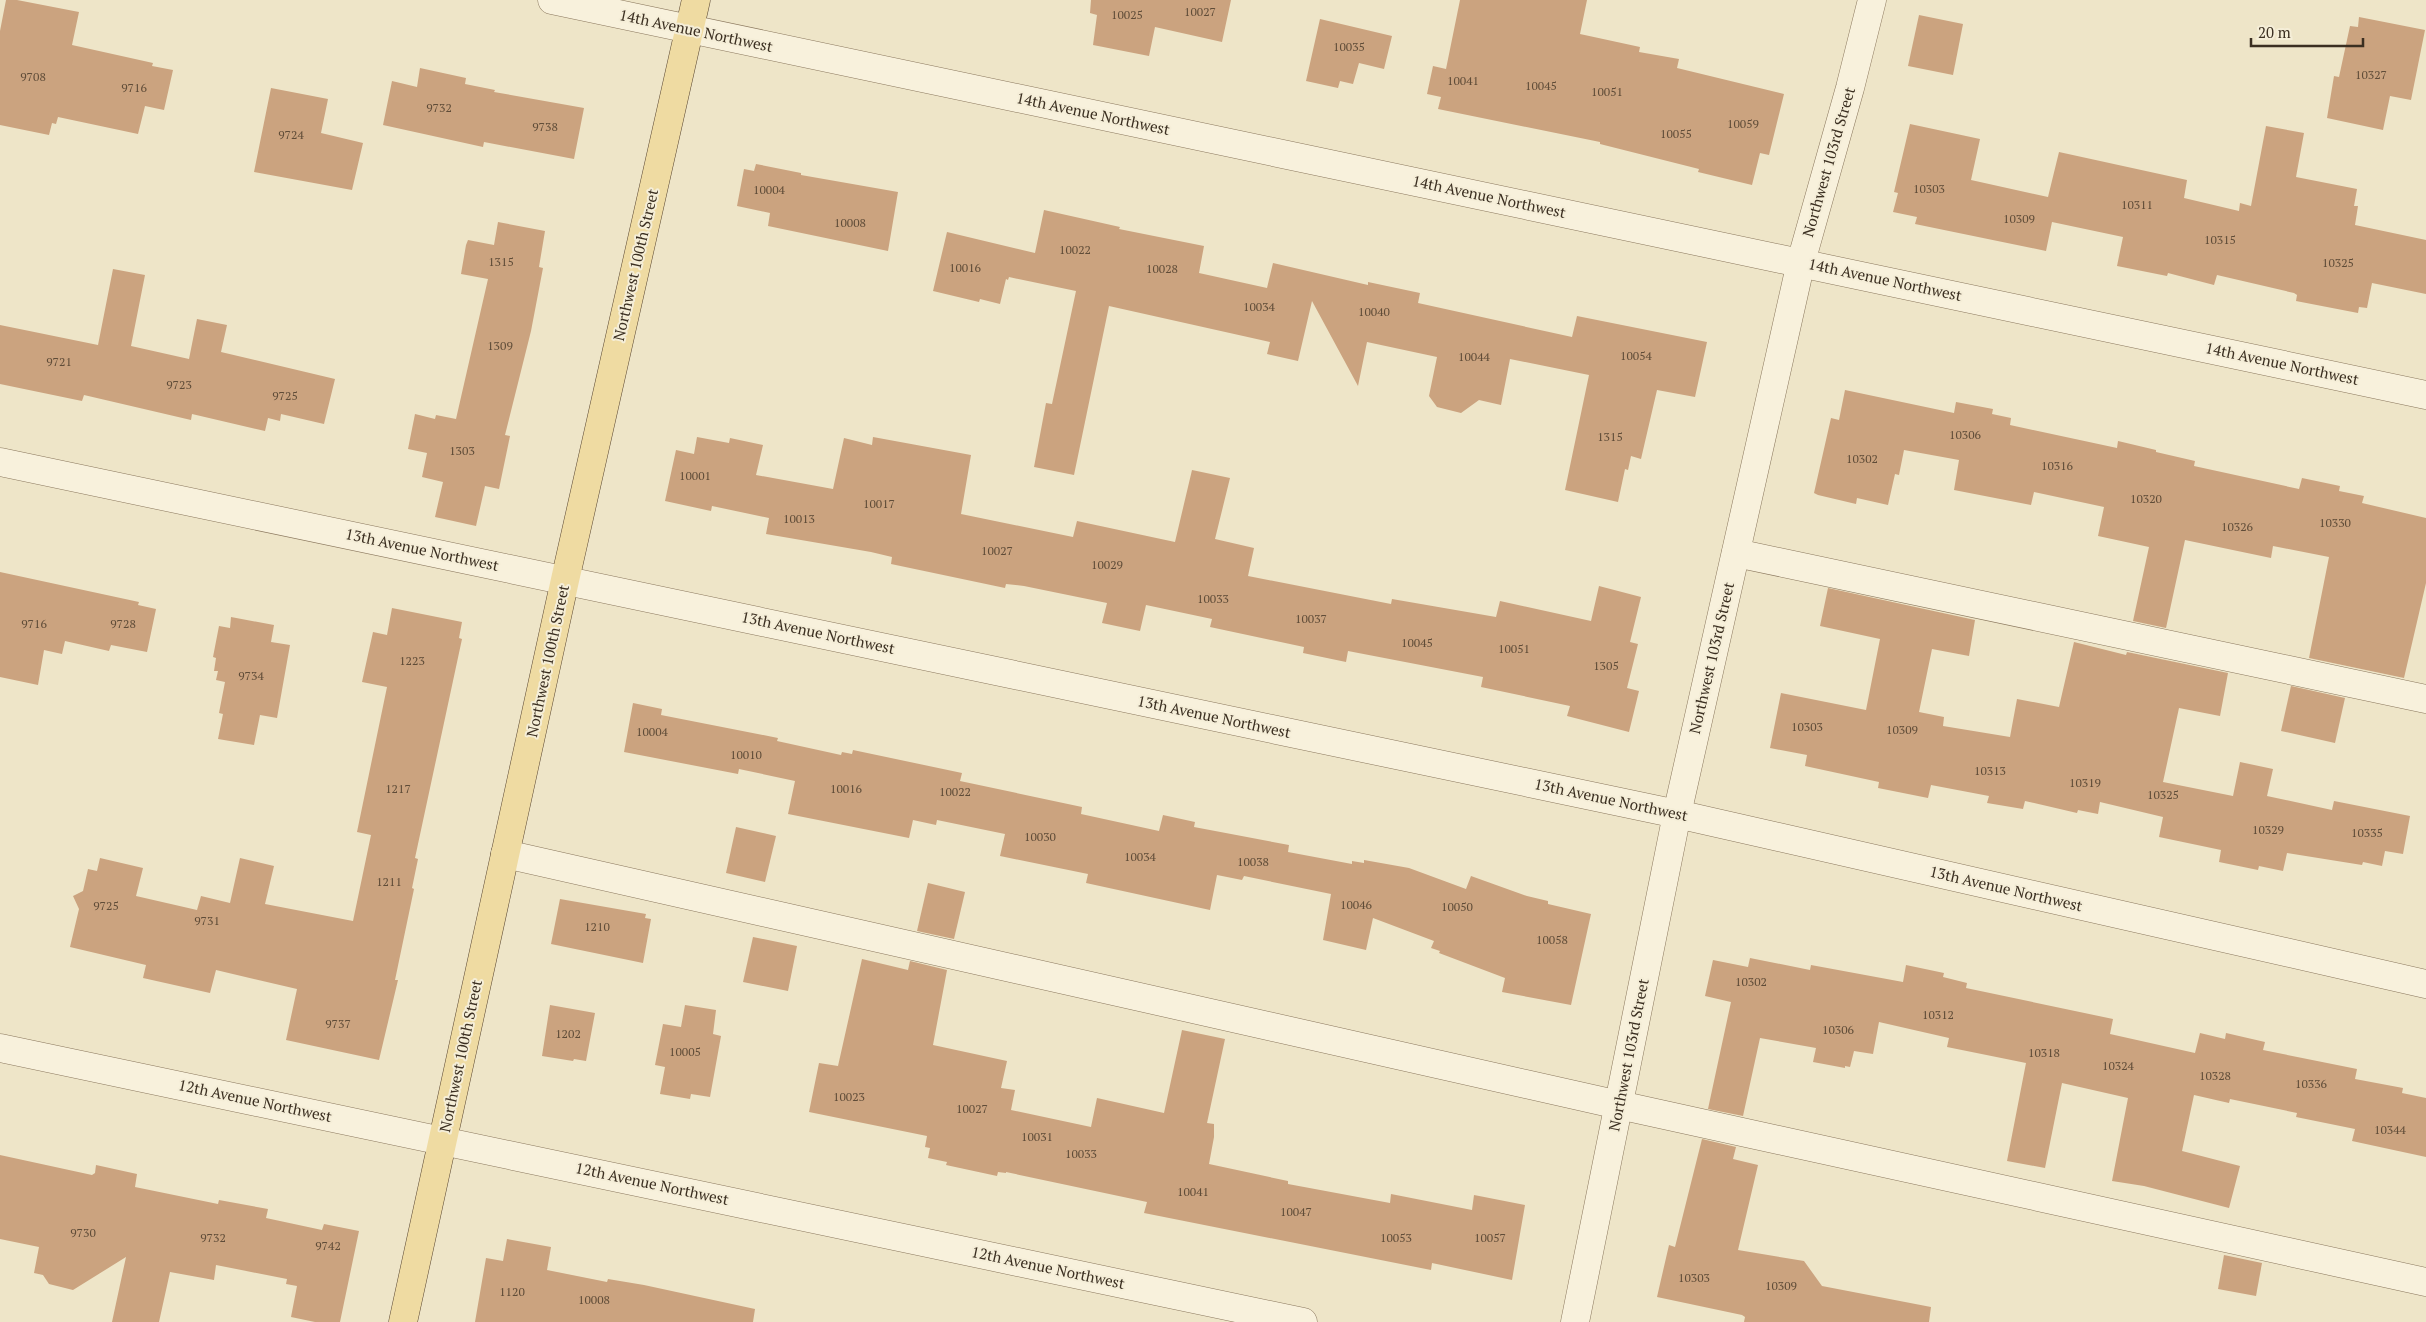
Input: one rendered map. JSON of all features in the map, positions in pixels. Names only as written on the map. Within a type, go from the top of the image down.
[{"type":"main road","name":"Northwest 100th Street","points":[[403,1322],[505,854],[696,0]]},
{"type":"street","name":"14th Avenue Northwest","points":[[552,0],[2426,395]]},
{"type":"street","name":"Northwest 103rd Street","points":[[1575,1322],[1677,814],[1801,262],[1865,2]]},
{"type":"street","name":"13th Avenue Northwest","points":[[0,462],[1677,814],[2426,984]]},
{"type":"street","points":[[1736,553],[2426,698]]},
{"type":"street","points":[[505,854],[1619,1105],[2426,1282]]},
{"type":"street","name":"12th Avenue Northwest","points":[[0,1048],[1303,1322]]},
{"type":"building","points":[[6,0],[17,0],[79,12],[72,45],[153,63],[152,66],[173,70],[164,110],[145,106],[138,134],[58,117],[56,124],[52,123],[49,135],[0,125],[0,31]]},
{"type":"building","points":[[1091,0],[1231,0],[1222,42],[1155,27],[1149,56],[1093,45],[1097,15],[1090,13]]},
{"type":"building","points":[[1460,0],[1587,0],[1580,34],[1640,47],[1639,52],[1679,59],[1677,68],[1784,94],[1769,155],[1760,153],[1752,185],[1698,172],[1699,169],[1600,144],[1600,142],[1438,109],[1441,97],[1427,94],[1433,66],[1446,69]]},
{"type":"building","points":[[1919,15],[1963,24],[1953,75],[1908,66]]},
{"type":"building","points":[[2359,17],[2425,30],[2411,100],[2390,96],[2383,130],[2327,118],[2334,76],[2339,77],[2350,26],[2358,27]]},
{"type":"building","points":[[1320,19],[1392,36],[1384,69],[1359,63],[1353,84],[1340,81],[1338,88],[1306,81]]},
{"type":"building","points":[[420,68],[466,78],[465,84],[495,90],[494,92],[584,108],[574,159],[484,142],[483,147],[383,125],[392,81],[417,87]]},
{"type":"building","points":[[271,88],[328,99],[321,133],[363,143],[352,190],[254,172]]},
{"type":"building","points":[[1910,124],[1980,139],[1971,180],[2048,197],[2059,152],[2187,180],[2184,198],[2239,211],[2240,203],[2251,206],[2266,126],[2304,133],[2296,177],[2357,189],[2354,206],[2358,206],[2355,225],[2426,240],[2426,294],[2372,283],[2367,308],[2359,307],[2358,313],[2296,301],[2297,295],[2294,293],[2217,275],[2214,285],[2168,273],[2167,276],[2117,266],[2123,237],[2052,222],[2046,251],[1915,224],[1917,217],[1893,212],[1898,193],[1894,192]]},
{"type":"building","points":[[756,164],[801,173],[801,175],[898,192],[888,251],[768,226],[770,213],[737,206],[744,169],[754,171]]},
{"type":"building","points":[[1044,210],[1120,227],[1119,229],[1204,246],[1199,273],[1267,288],[1273,263],[1368,285],[1368,282],[1420,293],[1418,303],[1572,337],[1577,316],[1707,342],[1695,397],[1657,390],[1641,459],[1631,456],[1628,470],[1625,469],[1618,502],[1565,490],[1589,375],[1510,359],[1501,405],[1479,400],[1461,413],[1437,407],[1429,396],[1437,357],[1367,342],[1358,386],[1312,301],[1298,361],[1267,354],[1270,342],[1109,306],[1074,475],[1034,467],[1046,403],[1052,404],[1076,291],[1009,277],[1008,280],[1006,279],[1000,304],[980,299],[979,302],[933,291],[947,232],[1035,253]]},
{"type":"building","points":[[498,222],[545,231],[539,267],[543,268],[531,331],[505,435],[510,436],[499,489],[485,486],[476,526],[435,517],[443,482],[422,477],[427,453],[408,449],[415,414],[435,419],[436,415],[456,419],[488,279],[461,274],[466,245],[468,240],[494,245]]},
{"type":"building","points":[[113,269],[145,275],[131,346],[189,359],[197,319],[227,325],[221,352],[335,379],[324,424],[281,414],[280,421],[268,418],[265,431],[192,414],[191,420],[84,395],[82,401],[0,384],[0,325],[98,345]]},
{"type":"building","points":[[1845,390],[1954,413],[1956,402],[1993,409],[1992,414],[2011,418],[2010,425],[2117,448],[2118,441],[2195,461],[2194,466],[2299,489],[2302,478],[2340,486],[2339,491],[2364,496],[2362,503],[2426,518],[2426,583],[2404,678],[2309,658],[2329,557],[2273,546],[2271,558],[2185,540],[2166,628],[2133,621],[2149,547],[2098,536],[2104,507],[2034,492],[2031,505],[1954,490],[1959,460],[1904,450],[1899,475],[1895,474],[1888,505],[1857,498],[1856,504],[1814,493],[1831,418],[1839,420]]},
{"type":"building","points":[[697,437],[729,443],[730,438],[763,445],[756,475],[833,489],[844,438],[872,445],[873,437],[971,455],[961,514],[1073,537],[1077,521],[1175,542],[1192,470],[1230,478],[1215,539],[1254,548],[1248,576],[1391,604],[1392,599],[1496,617],[1500,601],[1591,621],[1599,586],[1641,597],[1630,642],[1638,644],[1627,688],[1639,691],[1629,732],[1567,716],[1570,706],[1481,687],[1483,677],[1348,651],[1346,662],[1303,653],[1304,647],[1210,627],[1212,619],[1146,605],[1140,631],[1102,623],[1107,603],[1024,586],[1006,584],[1005,588],[891,564],[892,557],[871,552],[766,534],[769,518],[712,506],[711,511],[665,501],[676,450],[694,454]]},
{"type":"building","points":[[0,572],[139,602],[138,605],[156,609],[147,652],[111,645],[109,651],[65,641],[62,654],[44,650],[38,685],[0,677]]},
{"type":"building","points":[[1828,588],[1975,620],[1969,656],[1932,649],[1919,712],[1944,717],[1943,726],[2010,737],[2017,699],[2059,707],[2074,642],[2126,655],[2127,652],[2228,673],[2220,716],[2179,708],[2163,782],[2233,796],[2240,762],[2273,769],[2267,796],[2332,810],[2334,801],[2410,816],[2403,854],[2385,851],[2382,866],[2363,862],[2362,865],[2287,853],[2283,871],[2259,866],[2258,870],[2219,862],[2221,850],[2159,837],[2163,817],[2100,802],[2098,814],[2078,810],[2077,813],[2025,801],[2023,809],[1987,803],[1989,796],[1931,785],[1928,798],[1878,788],[1879,782],[1805,766],[1807,755],[1770,748],[1781,693],[1866,710],[1880,639],[1820,626]]},
{"type":"building","points":[[392,608],[462,622],[459,638],[462,639],[415,858],[418,859],[412,888],[414,889],[395,980],[398,980],[379,1060],[286,1040],[297,989],[216,970],[210,993],[143,978],[146,965],[70,947],[79,909],[73,896],[83,891],[88,869],[97,871],[100,858],[143,868],[136,896],[197,910],[201,896],[230,903],[240,858],[274,866],[265,904],[353,921],[371,835],[357,832],[387,687],[362,682],[373,632],[387,635]]},
{"type":"building","points":[[231,617],[274,625],[271,642],[290,645],[277,718],[260,715],[254,745],[218,739],[223,714],[219,713],[225,682],[216,680],[218,671],[214,671],[216,658],[213,657],[219,626],[230,628]]},
{"type":"building","points":[[2291,686],[2345,698],[2335,743],[2281,731]]},
{"type":"building","points":[[633,703],[662,709],[661,715],[778,738],[777,741],[841,755],[842,752],[852,754],[853,750],[962,773],[960,781],[1082,807],[1081,814],[1159,831],[1163,815],[1195,822],[1194,827],[1289,845],[1288,852],[1352,864],[1352,861],[1364,863],[1364,860],[1409,868],[1466,889],[1471,876],[1527,896],[1548,901],[1548,904],[1591,914],[1571,1005],[1502,992],[1505,978],[1439,953],[1440,951],[1431,948],[1434,941],[1373,918],[1366,950],[1323,940],[1331,894],[1244,876],[1242,880],[1217,875],[1210,910],[1086,883],[1088,874],[1000,856],[1005,834],[937,820],[936,825],[913,820],[909,838],[788,814],[795,781],[739,769],[738,774],[624,752]]},
{"type":"building","points":[[736,827],[776,836],[765,882],[726,873]]},
{"type":"building","points":[[928,883],[965,892],[954,939],[917,931]]},
{"type":"building","points":[[560,899],[646,914],[645,918],[651,919],[643,963],[551,944]]},
{"type":"building","points":[[753,937],[797,946],[788,991],[743,982]]},
{"type":"building","points":[[1750,958],[1810,970],[1811,965],[1903,982],[1906,965],[1944,973],[1943,977],[1967,983],[1966,988],[2113,1019],[2110,1034],[2195,1053],[2200,1033],[2225,1039],[2226,1033],[2265,1042],[2263,1050],[2357,1069],[2355,1079],[2403,1088],[2402,1093],[2426,1098],[2426,1157],[2352,1141],[2355,1129],[2296,1117],[2297,1113],[2230,1099],[2229,1103],[2194,1095],[2182,1151],[2240,1166],[2229,1208],[2144,1186],[2112,1181],[2128,1098],[2062,1083],[2045,1168],[2007,1161],[2026,1063],[1947,1047],[1949,1038],[1879,1022],[1873,1054],[1854,1051],[1850,1067],[1845,1066],[1845,1068],[1813,1062],[1816,1048],[1760,1038],[1743,1116],[1708,1109],[1731,1002],[1705,996],[1713,960],[1748,967]]},
{"type":"building","points":[[862,959],[908,970],[910,961],[947,970],[933,1045],[1007,1061],[1001,1088],[1015,1090],[1011,1110],[1091,1127],[1097,1098],[1164,1113],[1182,1030],[1225,1039],[1207,1123],[1214,1124],[1214,1137],[1209,1164],[1288,1181],[1288,1184],[1390,1203],[1391,1194],[1472,1210],[1474,1195],[1525,1205],[1512,1280],[1432,1263],[1431,1270],[1144,1213],[1147,1202],[1006,1172],[998,1172],[997,1176],[946,1165],[947,1162],[928,1158],[930,1148],[925,1147],[927,1136],[809,1112],[819,1063],[838,1066]]},
{"type":"building","points":[[550,1005],[595,1013],[586,1061],[542,1056]]},
{"type":"building","points":[[685,1005],[716,1010],[713,1034],[721,1036],[710,1097],[691,1094],[690,1099],[660,1094],[665,1067],[655,1065],[663,1024],[681,1027]]},
{"type":"building","points":[[1702,1139],[1736,1147],[1733,1159],[1758,1165],[1738,1250],[1804,1261],[1822,1286],[1931,1307],[1929,1322],[1744,1322],[1745,1317],[1742,1315],[1657,1297],[1669,1245],[1675,1247]]},
{"type":"building","points":[[0,1155],[92,1175],[95,1173],[96,1165],[137,1174],[135,1187],[218,1204],[219,1200],[268,1209],[266,1218],[322,1230],[324,1224],[359,1231],[340,1322],[315,1322],[291,1317],[297,1286],[286,1284],[287,1279],[216,1265],[214,1280],[170,1272],[159,1322],[112,1322],[126,1257],[73,1290],[49,1284],[43,1275],[34,1273],[39,1247],[0,1239]]},
{"type":"building","points":[[507,1239],[551,1247],[547,1270],[607,1282],[608,1279],[644,1285],[755,1309],[753,1322],[475,1322],[486,1258],[503,1261]]},
{"type":"building","points":[[2224,1255],[2262,1263],[2256,1296],[2218,1289]]}]
